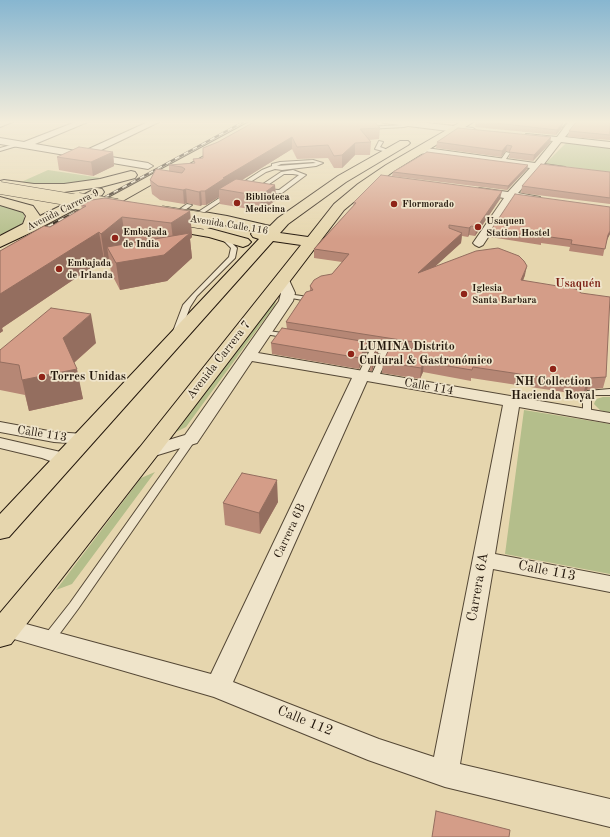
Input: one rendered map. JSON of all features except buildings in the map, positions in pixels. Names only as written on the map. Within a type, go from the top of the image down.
[{"type":"main road","name":"Avenida Carrera 9","points":[[0,242],[28,228],[133,182],[154,179],[188,160]]},
{"type":"main road","points":[[0,530],[174,340],[248,248],[271,233],[283,221],[342,179],[375,160]]},
{"type":"main road","name":"Avenida Carrera 7","points":[[2,630],[148,452],[286,288],[314,240],[346,200],[375,178],[403,160]]},
{"type":"main road","name":"Avenida Carrera 9","points":[[140,213],[80,221],[133,182],[152,164]]},
{"type":"main road","points":[[0,183],[53,188],[101,183],[133,182],[134,198],[140,213]]},
{"type":"main road","name":"Avenida Calle 116","points":[[0,188],[140,213]]},
{"type":"main road","name":"Avenida Calle 116","points":[[0,195],[140,213],[194,216],[226,227],[314,240]]},
{"type":"main road","points":[[0,201],[28,209],[33,216],[28,228]]},
{"type":"main road","points":[[140,213],[226,227],[269,221],[306,204]]},
{"type":"main road","points":[[226,227],[281,214],[306,204]]},
{"type":"main road","points":[[140,213],[194,216]]},
{"type":"main road","points":[[244,224],[271,233]]},
{"type":"main road","points":[[226,227],[248,248]]},
{"type":"street","points":[[122,160],[152,164]]},
{"type":"street","points":[[495,160],[571,170]]},
{"type":"street","points":[[479,242],[510,196],[542,160]]},
{"type":"street","points":[[375,178],[390,180]]},
{"type":"street","points":[[472,190],[549,201]]},
{"type":"street","points":[[148,452],[191,439],[249,356],[264,332],[286,288]]},
{"type":"street","name":"Calle 114","points":[[249,356],[610,418]]},
{"type":"street","name":"Carrera 6B","points":[[218,687],[368,377]]},
{"type":"street","name":"Carrera 6A","points":[[445,774],[512,401]]},
{"type":"street","name":"Calle 113","points":[[0,426],[54,437],[84,439]]},
{"type":"street","name":"Calle 113","points":[[0,443],[46,453],[64,460]]},
{"type":"street","name":"Calle 113","points":[[483,559],[610,584]]},
{"type":"street","name":"Calle 112","points":[[2,630],[48,640],[218,687],[378,751],[445,774],[610,813]]},
{"type":"lane","points":[[194,216],[262,172],[275,166],[274,164],[313,161],[321,163],[316,165],[282,168],[275,166]]},
{"type":"lane","points":[[240,187],[257,190],[280,192],[303,175],[293,172],[284,173],[257,190]]},
{"type":"lane","points":[[154,179],[166,180]]},
{"type":"lane","points":[[174,340],[186,308],[194,296],[232,258],[234,248],[226,227]]},
{"type":"lane","points":[[286,288],[308,299]]},
{"type":"lane","points":[[264,332],[295,337]]},
{"type":"lane","points":[[345,345],[406,355]]},
{"type":"lane","points":[[368,377],[374,350]]},
{"type":"lane","points":[[368,377],[386,352]]},
{"type":"lane","points":[[587,414],[587,398],[590,393],[610,392]]},
{"type":"lane","points":[[48,640],[74,606],[191,439]]},
{"type":"green space","points":[[549,160],[610,160],[610,172],[545,164]]},
{"type":"green space","points":[[48,170],[108,179],[55,186],[19,183]]},
{"type":"green space","points":[[0,203],[17,209],[24,214],[24,221],[18,227],[3,235],[0,234]]},
{"type":"green space","points":[[277,296],[275,305],[186,427],[176,432]]},
{"type":"green space","points":[[610,397],[610,413],[600,410],[594,404],[596,399]]},
{"type":"green space","points":[[524,410],[610,424],[610,574],[505,554]]},
{"type":"green space","points":[[155,472],[72,584],[56,590],[141,478]]},
{"type":"railway","points":[[96,202],[173,160]]},
{"type":"railway","points":[[37,232],[98,201]]},
{"type":"place","name":"Biblioteca Medicina","points":[[237,203]]},
{"type":"place","name":"Flormorado","points":[[394,204]]},
{"type":"place","name":"Usaquen Station Hostel","points":[[478,227]]},
{"type":"place","name":"Embajada de India","points":[[115,238]]},
{"type":"place","name":"Embajada de Irlanda","points":[[59,269]]},
{"type":"place","name":"Iglesia Santa Barbara","points":[[464,294]]},
{"type":"place","name":"LUMINA Distrito Cultural & Gastronómico","points":[[351,354]]},
{"type":"place","name":"NH Collection Hacienda Royal","points":[[553,369]]},
{"type":"place","name":"Torres Unidas","points":[[42,377]]},
{"type":"district","name":"Usaquén","points":[[578,284]]}]
